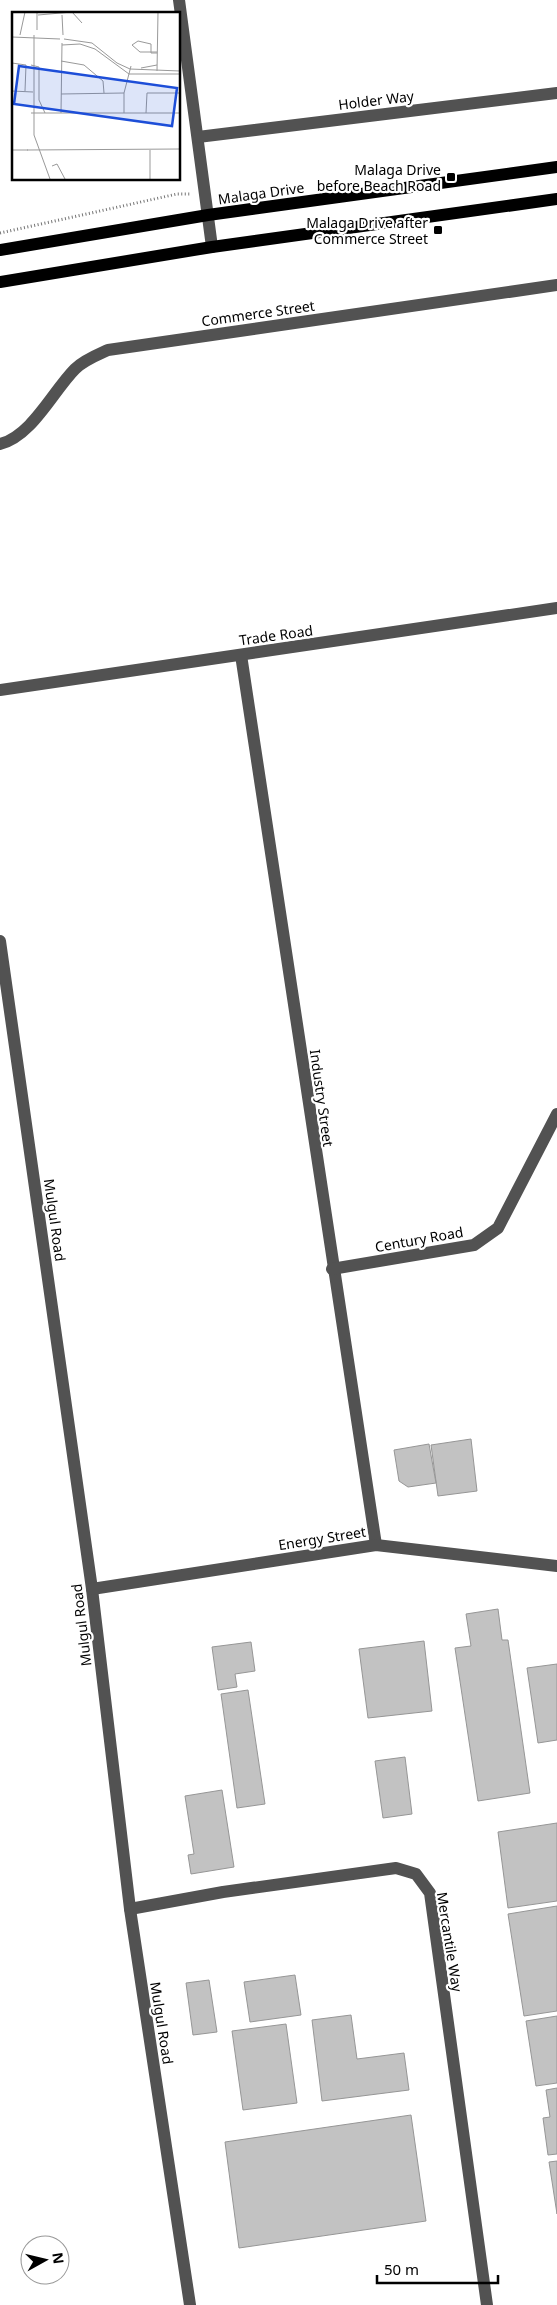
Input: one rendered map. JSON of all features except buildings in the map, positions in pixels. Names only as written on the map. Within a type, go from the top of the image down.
[{"type":"main road","name":"Malaga Drive","points":[[0,250],[208,215],[557,167]]},
{"type":"main road","points":[[0,282],[212,247],[557,199]]},
{"type":"street","points":[[179,0],[212,247]]},
{"type":"street","name":"Holder Way","points":[[198,137],[557,93]]},
{"type":"street","name":"Commerce Street","points":[[0,444],[7,442],[30,424],[76,368],[108,350],[557,285]]},
{"type":"street","name":"Trade Road","points":[[0,690],[557,608]]},
{"type":"street","name":"Industry Street","points":[[241,655],[332,1269],[376,1545]]},
{"type":"street","name":"Mulgul Road","points":[[0,941],[92,1589],[130,1909],[190,2305]]},
{"type":"street","name":"Century Road","points":[[332,1269],[474,1244],[498,1228],[557,1114]]},
{"type":"street","name":"Energy Street","points":[[92,1589],[376,1545],[557,1566]]},
{"type":"street","name":"Mercantile Way","points":[[130,1909],[223,1892],[396,1868],[416,1874],[430,1893],[487,2305]]},
{"type":"place","name":"Malaga Drive before Beach Road","points":[[451,177]]},
{"type":"place","name":"Malaga Drive after Commerce Street","points":[[438,230]]}]
